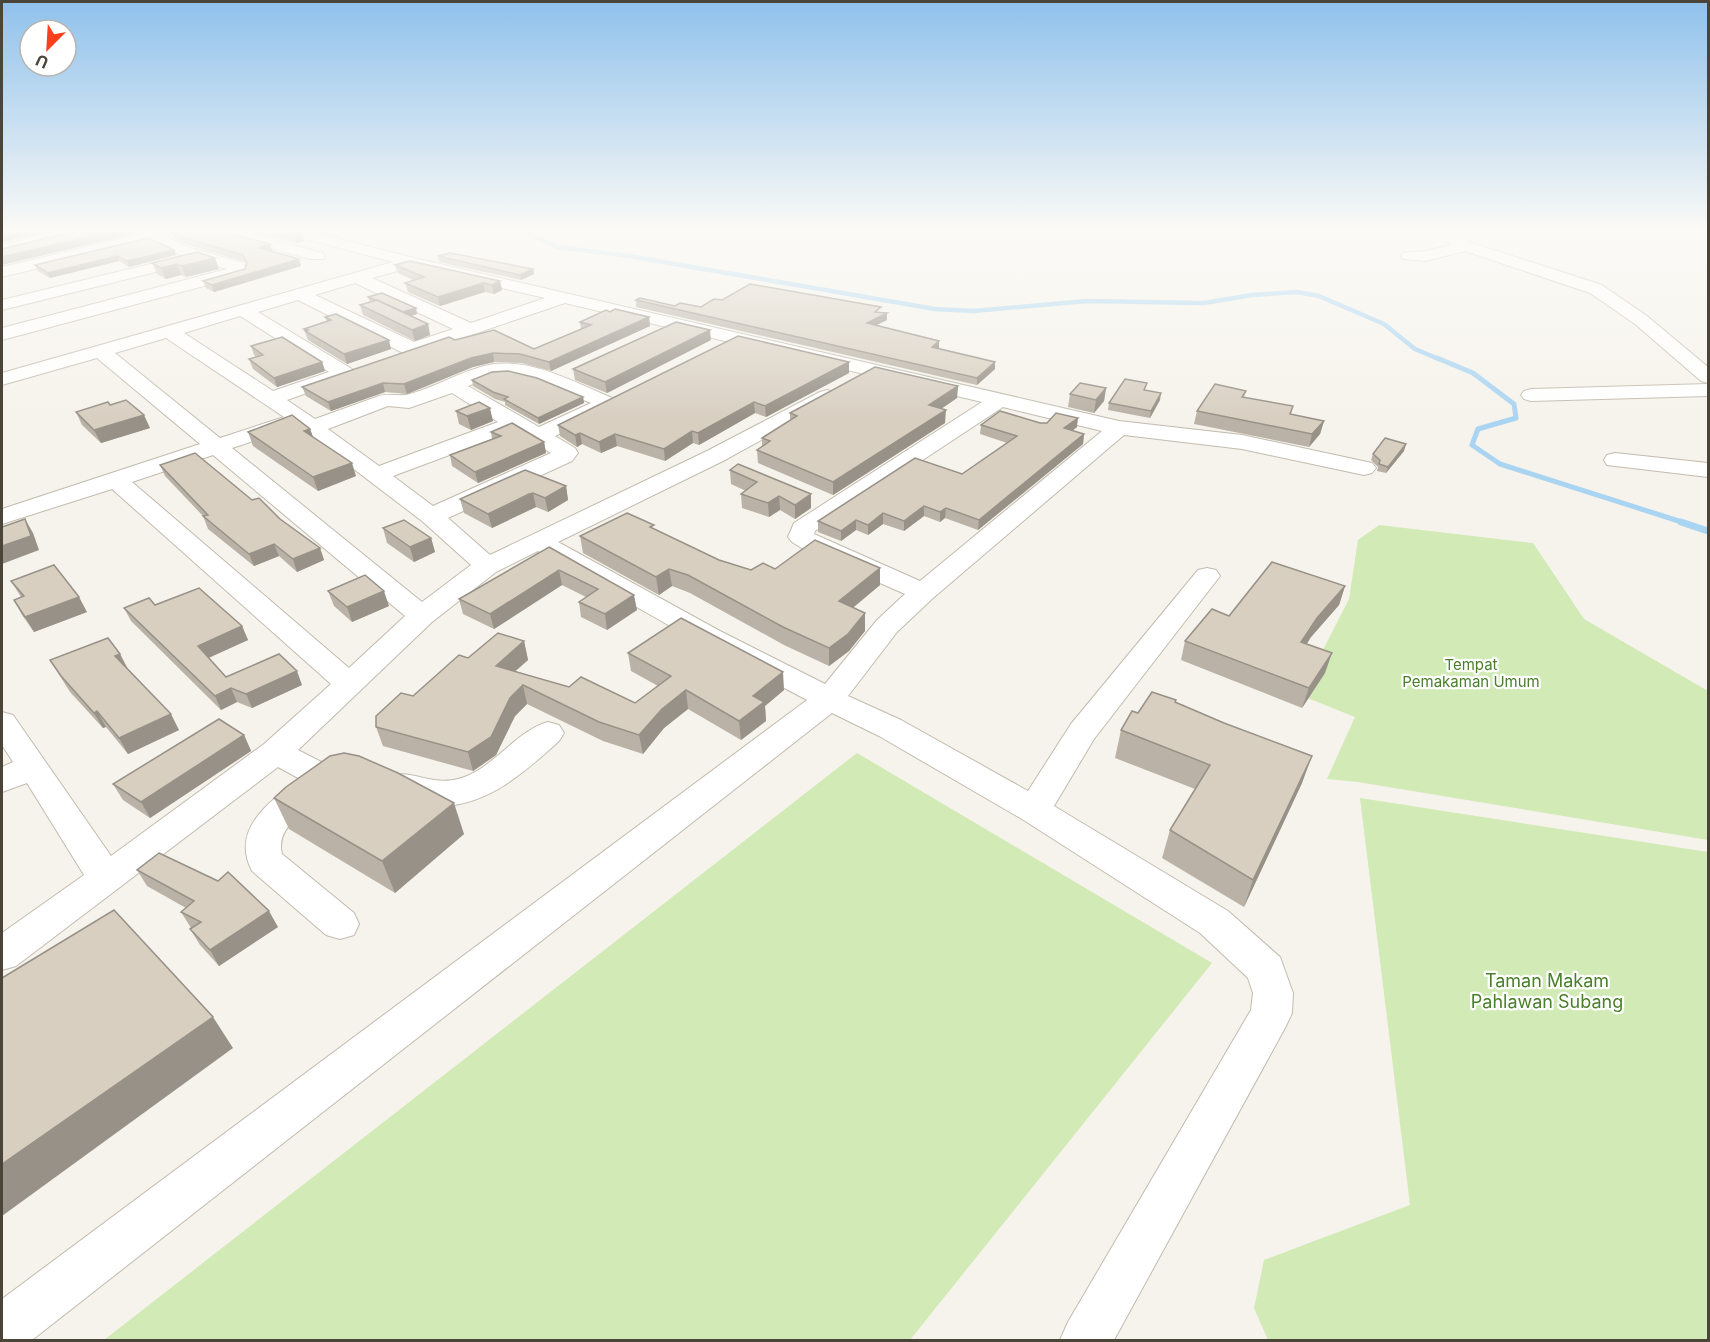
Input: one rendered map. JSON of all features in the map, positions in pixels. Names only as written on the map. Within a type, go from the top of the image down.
[{"type":"street","points":[[2,305],[42,294]]},
{"type":"street","points":[[2,334],[154,294]]},
{"type":"street","points":[[2,379],[300,294],[413,349]]},
{"type":"street","points":[[392,294],[469,329]]},
{"type":"street","points":[[551,294],[733,339],[1119,428],[1242,442],[1364,468]]},
{"type":"street","points":[[1601,294],[1641,320],[1708,377]]},
{"type":"street","points":[[390,357],[566,297]]},
{"type":"street","points":[[244,310],[345,373]]},
{"type":"street","points":[[2,316],[21,329]]},
{"type":"street","points":[[644,338],[674,324]]},
{"type":"street","points":[[170,332],[306,423],[431,516],[487,566]]},
{"type":"street","points":[[702,355],[733,339]]},
{"type":"street","points":[[101,351],[422,616]]},
{"type":"street","points":[[271,399],[368,365]]},
{"type":"street","points":[[2,517],[214,446],[386,400],[412,401],[474,376],[509,369],[550,381],[608,403]]},
{"type":"street","points":[[2,954],[276,752],[422,616],[487,566],[538,541],[726,461],[873,370]]},
{"type":"street","points":[[550,381],[572,371]]},
{"type":"street","points":[[431,516],[567,453],[455,385]]},
{"type":"street","points":[[1531,395],[1708,390]]},
{"type":"street","points":[[538,436],[629,393]]},
{"type":"street","points":[[923,592],[814,545],[801,537],[803,528],[823,502],[999,400]]},
{"type":"street","points":[[375,475],[518,422]]},
{"type":"street","points":[[2,1331],[830,699],[887,626],[923,592],[1119,428]]},
{"type":"street","points":[[1616,460],[1708,470]]},
{"type":"street","points":[[115,479],[349,684]]},
{"type":"street","points":[[538,541],[710,637],[890,728],[1034,810],[1214,921],[1266,969],[1273,993],[1271,1013],[1086,1341]]},
{"type":"street","points":[[1034,810],[1083,732],[1207,576]]},
{"type":"street","points":[[3,726],[34,767],[106,879]]},
{"type":"street","points":[[276,752],[419,792],[440,795],[465,790],[501,774],[548,734]]},
{"type":"street","points":[[2,780],[34,767]]},
{"type":"street","points":[[340,924],[266,861],[262,853],[264,836],[273,821],[349,773]]},
{"type":"green space","name":"Tempat Pemakaman Umum","points":[[1379,525],[1533,543],[1584,619],[1708,691],[1708,840],[1358,782],[1327,779],[1355,717],[1300,695],[1349,599],[1358,540]]},
{"type":"green space","points":[[857,753],[1212,963],[910,1340],[104,1340]]},
{"type":"green space","name":"Taman Makam Pahlawan Subang","points":[[1360,798],[1708,852],[1708,1340],[1268,1340],[1254,1308],[1264,1260],[1410,1205]]},
{"type":"building","points":[[383,294],[416,308],[403,312],[368,297]]},
{"type":"building","points":[[430,294],[449,294],[438,297]]},
{"type":"building","points":[[733,294],[805,294],[881,307],[875,312],[887,313],[867,323],[939,341],[932,347],[995,362],[977,378],[636,300],[640,298],[675,306],[680,303],[701,307],[714,299],[722,300]]},
{"type":"building","points":[[377,300],[428,324],[412,330],[360,305]]},
{"type":"building","points":[[615,309],[649,317],[549,362],[520,354],[493,353],[471,358],[404,384],[383,383],[328,402],[302,387],[449,337],[455,340],[494,330],[534,349],[591,325],[580,322],[606,310],[610,312]]},
{"type":"building","points":[[336,314],[389,340],[344,354],[305,331],[308,330],[304,329],[331,320],[325,317]]},
{"type":"building","points":[[676,322],[710,330],[605,382],[573,369]]},
{"type":"building","points":[[738,336],[849,362],[765,406],[754,402],[698,433],[692,431],[664,449],[615,434],[599,442],[580,433],[575,435],[558,425]]},
{"type":"building","points":[[282,337],[322,362],[274,378],[249,359],[263,355],[251,346]]},
{"type":"building","points":[[875,367],[958,386],[929,405],[946,410],[833,482],[757,450],[770,441],[762,438],[797,416],[790,413]]},
{"type":"building","points":[[508,371],[537,378],[583,397],[538,418],[504,399],[508,397],[493,392],[472,380],[492,372]]},
{"type":"building","points":[[1125,379],[1147,383],[1144,390],[1161,393],[1151,411],[1109,403]]},
{"type":"building","points":[[1080,383],[1106,388],[1096,400],[1070,394]]},
{"type":"building","points":[[1215,384],[1246,391],[1242,397],[1293,406],[1290,414],[1324,421],[1312,434],[1197,411]]},
{"type":"building","points":[[126,400],[144,415],[94,430],[76,412],[108,402],[110,405]]},
{"type":"building","points":[[479,402],[490,408],[467,416],[456,411]]},
{"type":"building","points":[[1000,411],[1040,423],[1047,423],[1056,413],[1078,418],[1064,428],[1084,434],[979,520],[946,508],[940,512],[924,506],[904,521],[883,513],[868,525],[856,520],[841,531],[818,521],[915,458],[962,474],[1017,436],[981,425]]},
{"type":"building","points":[[292,415],[310,429],[304,431],[352,463],[313,477],[248,432]]},
{"type":"building","points":[[512,423],[544,442],[475,472],[450,455],[501,436],[491,432]]},
{"type":"building","points":[[1385,438],[1406,444],[1388,467],[1379,464],[1380,460],[1373,454]]},
{"type":"building","points":[[195,453],[252,500],[259,498],[280,519],[320,548],[293,559],[274,544],[249,554],[203,516],[208,515],[160,465]]},
{"type":"building","points":[[738,464],[811,494],[795,505],[779,496],[768,503],[741,494],[757,482],[730,470]]},
{"type":"building","points":[[525,470],[566,486],[545,498],[533,493],[529,494],[488,514],[460,499]]},
{"type":"building","points":[[627,513],[654,525],[650,527],[719,560],[751,570],[763,563],[775,569],[815,540],[880,568],[839,601],[865,613],[848,634],[829,648],[783,627],[688,575],[669,569],[656,577],[580,536]]},
{"type":"building","points":[[25,519],[31,536],[2,546],[2,527]]},
{"type":"building","points":[[404,520],[431,538],[410,547],[383,528]]},
{"type":"building","points":[[549,547],[634,595],[605,614],[579,602],[598,589],[559,570],[490,614],[459,599]]},
{"type":"building","points":[[1272,562],[1345,586],[1317,618],[1301,642],[1332,653],[1309,688],[1185,641],[1212,609],[1229,616]]},
{"type":"building","points":[[54,565],[79,597],[25,617],[14,600],[24,596],[11,581]]},
{"type":"building","points":[[365,575],[384,591],[347,607],[328,591]]},
{"type":"building","points":[[199,588],[242,626],[198,646],[226,677],[279,654],[297,671],[246,694],[231,688],[215,696],[124,608],[149,598],[155,605]]},
{"type":"building","points":[[681,618],[783,672],[753,696],[764,702],[739,721],[686,690],[662,709],[639,735],[599,722],[523,685],[510,698],[491,737],[468,752],[376,727],[376,716],[401,693],[413,696],[459,655],[468,658],[498,633],[524,641],[496,666],[569,687],[581,677],[635,703],[671,676],[628,653]]},
{"type":"building","points":[[108,638],[120,654],[115,656],[171,714],[119,738],[97,711],[94,713],[61,676],[50,660]]},
{"type":"building","points":[[1152,692],[1176,700],[1175,702],[1224,723],[1312,756],[1253,880],[1170,830],[1210,765],[1121,730],[1132,711],[1138,713]]},
{"type":"building","points":[[219,719],[244,735],[141,802],[113,784]]},
{"type":"building","points":[[344,753],[359,756],[398,773],[454,803],[382,861],[274,798],[330,756]]},
{"type":"building","points":[[159,853],[218,881],[228,872],[269,911],[210,950],[190,929],[201,922],[181,912],[194,901],[137,870]]},
{"type":"building","points":[[114,910],[213,1017],[2,1164],[2,978]]},
{"type":"waterway","points":[[846,294],[935,309],[974,311],[1087,301],[1204,303],[1273,294]]},
{"type":"waterway","points":[[1306,294],[1319,296],[1384,324],[1415,349],[1441,360]]},
{"type":"waterway","points":[[1437,358],[1473,373],[1514,404],[1516,418],[1478,429],[1472,445],[1500,464],[1685,523]]},
{"type":"waterway","points":[[1681,522],[1708,531]]}]
